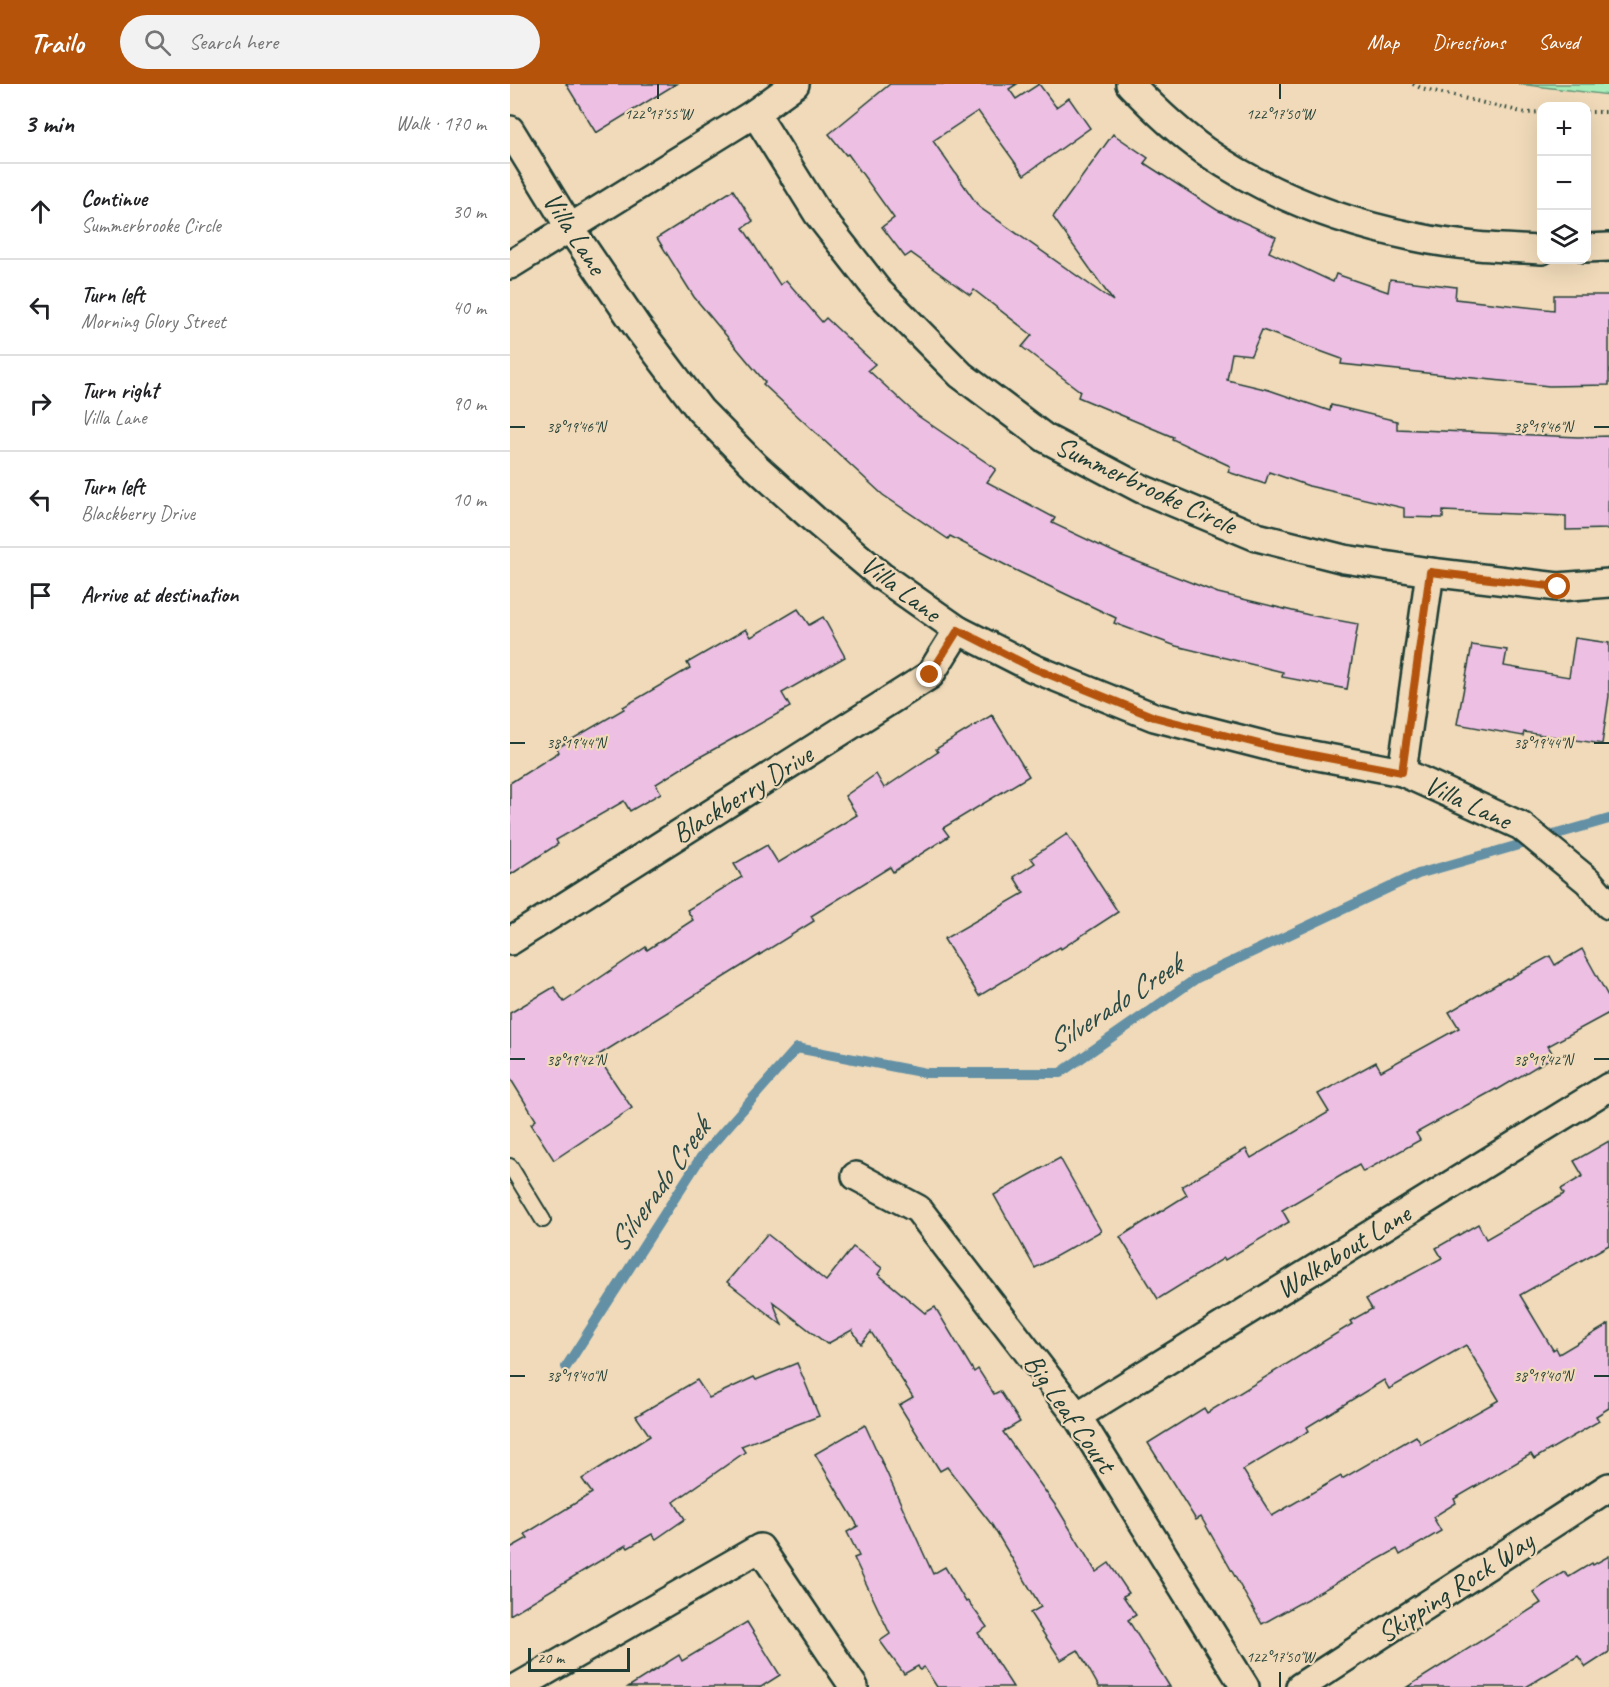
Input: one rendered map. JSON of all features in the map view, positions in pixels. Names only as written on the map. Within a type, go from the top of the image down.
[{"type":"street","points":[[510,265],[755,113],[795,84]]},
{"type":"street","points":[[1130,84],[1153,108],[1205,151],[1275,192],[1339,217],[1415,237],[1481,247],[1537,249]]},
{"type":"street","name":"Summerbrooke Circle","points":[[755,113],[818,214],[879,292],[961,375],[1045,438],[1142,489],[1257,537],[1344,559],[1430,572],[1558,587],[1609,584]]},
{"type":"street","name":"Villa Lane","points":[[510,130],[570,228],[638,328],[700,410],[817,522],[881,576],[958,630],[1033,668],[1154,717],[1275,748],[1402,772],[1521,826],[1588,881],[1609,905]]},
{"type":"street","points":[[1591,248],[1609,247]]},
{"type":"street","points":[[1402,772],[1430,572]]},
{"type":"street","name":"Blackberry Drive","points":[[510,941],[930,675],[958,630]]},
{"type":"street","name":"Walkabout Lane","points":[[1077,1416],[1609,1087]]},
{"type":"street","name":"Big Leaf Court","points":[[856,1176],[918,1209],[1077,1416],[1245,1687]]},
{"type":"street","name":"Skipping Rock Way","points":[[1300,1687],[1609,1487]]},
{"type":"street","points":[[518,1687],[760,1548],[854,1687]]},
{"type":"lane","points":[[510,1166],[543,1220]]},
{"type":"path","points":[[1413,84],[1421,88],[1526,113],[1537,112]]},
{"type":"path","points":[[1591,112],[1609,112]]},
{"type":"green space","points":[[1519,84],[1609,84],[1609,95]]},
{"type":"building","points":[[566,84],[676,84],[596,133]]},
{"type":"building","points":[[890,84],[1017,84],[1009,89],[1016,99],[1039,84],[1056,107],[1069,98],[1090,128],[1024,175],[978,111],[933,141],[979,207],[1113,301],[1053,217],[1113,134],[1148,158],[1144,163],[1217,210],[1276,237],[1269,252],[1333,282],[1336,274],[1388,292],[1390,279],[1456,287],[1455,299],[1554,310],[1554,295],[1609,295],[1609,385],[1549,386],[1341,364],[1342,359],[1262,330],[1251,355],[1232,353],[1227,380],[1269,390],[1330,411],[1331,405],[1397,421],[1397,429],[1578,437],[1609,436],[1608,529],[1566,530],[1566,516],[1443,511],[1443,518],[1404,517],[1404,508],[1309,486],[1269,472],[1265,484],[1228,472],[1230,466],[1172,439],[1173,437],[1078,397],[1080,391],[1022,347],[1032,335],[974,290],[970,295],[911,253],[905,257],[882,227],[894,218],[848,154],[846,155],[829,134]]},
{"type":"building","points":[[733,190],[753,221],[743,228],[780,285],[786,280],[822,322],[826,318],[875,364],[868,370],[918,416],[996,469],[987,482],[1055,518],[1052,523],[1120,555],[1218,593],[1309,615],[1358,624],[1347,689],[1282,677],[1283,672],[1176,646],[1114,623],[1116,618],[950,536],[948,539],[883,495],[763,384],[765,382],[694,297],[657,238]]},
{"type":"building","points":[[798,609],[809,625],[823,617],[845,657],[782,693],[790,707],[656,784],[661,793],[630,811],[624,801],[556,840],[558,844],[510,875],[510,783],[559,752],[557,748],[690,668],[687,663],[746,629],[751,637]]},
{"type":"building","points":[[1575,638],[1609,643],[1609,696],[1602,744],[1524,732],[1523,736],[1457,724],[1472,645],[1507,650],[1504,666],[1569,677]]},
{"type":"building","points":[[992,715],[1029,776],[943,828],[949,836],[893,872],[890,867],[811,916],[814,921],[597,1056],[632,1108],[554,1160],[531,1124],[536,1120],[510,1078],[510,1013],[554,987],[564,1002],[646,947],[647,950],[693,920],[687,910],[742,877],[734,864],[767,845],[778,863],[857,815],[845,796],[876,774],[884,788],[938,752],[936,749]]},
{"type":"building","points":[[1067,834],[1118,912],[1061,949],[1060,947],[979,996],[944,939],[1024,893],[1014,877],[1035,863],[1031,858]]},
{"type":"building","points":[[1582,949],[1609,998],[1609,1013],[1548,1046],[1554,1056],[1497,1090],[1416,1133],[1420,1140],[1363,1172],[1359,1165],[1282,1210],[1289,1222],[1225,1260],[1224,1258],[1158,1299],[1120,1237],[1187,1195],[1182,1186],[1246,1149],[1251,1158],[1329,1112],[1318,1094],[1376,1062],[1381,1071],[1459,1028],[1449,1012],[1550,956],[1555,965]]},
{"type":"building","points":[[1609,1141],[1609,1245],[1520,1295],[1553,1350],[1556,1348],[1559,1354],[1609,1324],[1609,1408],[1596,1416],[1599,1421],[1534,1459],[1531,1454],[1454,1499],[1456,1503],[1433,1517],[1441,1531],[1400,1555],[1397,1549],[1262,1624],[1201,1517],[1196,1520],[1148,1443],[1204,1408],[1207,1413],[1352,1324],[1350,1321],[1372,1309],[1366,1299],[1442,1258],[1436,1248],[1478,1224],[1486,1239],[1564,1194],[1561,1189],[1583,1176],[1574,1161]],"holes":[[[1466,1345],[1499,1400],[1421,1444],[1416,1436],[1272,1516],[1243,1470],[1309,1431],[1307,1427],[1384,1380],[1389,1389]]]},
{"type":"building","points":[[1060,1158],[1101,1231],[1035,1268],[994,1195]]},
{"type":"building","points":[[767,1234],[826,1281],[853,1247],[882,1268],[878,1274],[925,1313],[935,1307],[974,1372],[978,1369],[994,1394],[1000,1391],[1020,1422],[1003,1432],[1058,1509],[1096,1572],[1109,1563],[1129,1593],[1123,1596],[1136,1615],[1128,1620],[1170,1687],[1099,1687],[1078,1650],[1061,1660],[1030,1613],[1041,1607],[992,1525],[947,1467],[940,1471],[899,1405],[913,1397],[871,1332],[861,1344],[852,1330],[827,1344],[773,1302],[782,1325],[727,1282]]},
{"type":"building","points":[[797,1363],[819,1416],[741,1446],[745,1452],[674,1502],[685,1519],[656,1539],[652,1534],[628,1548],[626,1545],[510,1615],[510,1548],[528,1538],[525,1534],[592,1493],[582,1479],[650,1436],[636,1416],[697,1380],[709,1398],[754,1377],[756,1380]]},
{"type":"building","points":[[865,1425],[933,1574],[945,1567],[966,1602],[968,1601],[987,1627],[978,1633],[1013,1687],[937,1687],[924,1667],[920,1670],[918,1666],[904,1674],[880,1641],[890,1634],[854,1558],[859,1556],[847,1532],[858,1526],[815,1454]]},
{"type":"building","points":[[1609,1556],[1609,1652],[1586,1667],[1578,1656],[1526,1687],[1407,1687],[1541,1603],[1533,1592],[1564,1572],[1569,1577]]},
{"type":"building","points":[[747,1622],[780,1675],[761,1687],[628,1687],[679,1655],[682,1661]]},
{"type":"waterway","name":"Silverado Creek","points":[[566,1367],[701,1157],[797,1048],[926,1073],[1060,1073],[1197,978],[1418,874],[1609,819]]},
{"type":"route","points":[[930,675],[958,630],[1033,668],[1154,717],[1275,748],[1402,772],[1430,572],[1558,587]]}]
